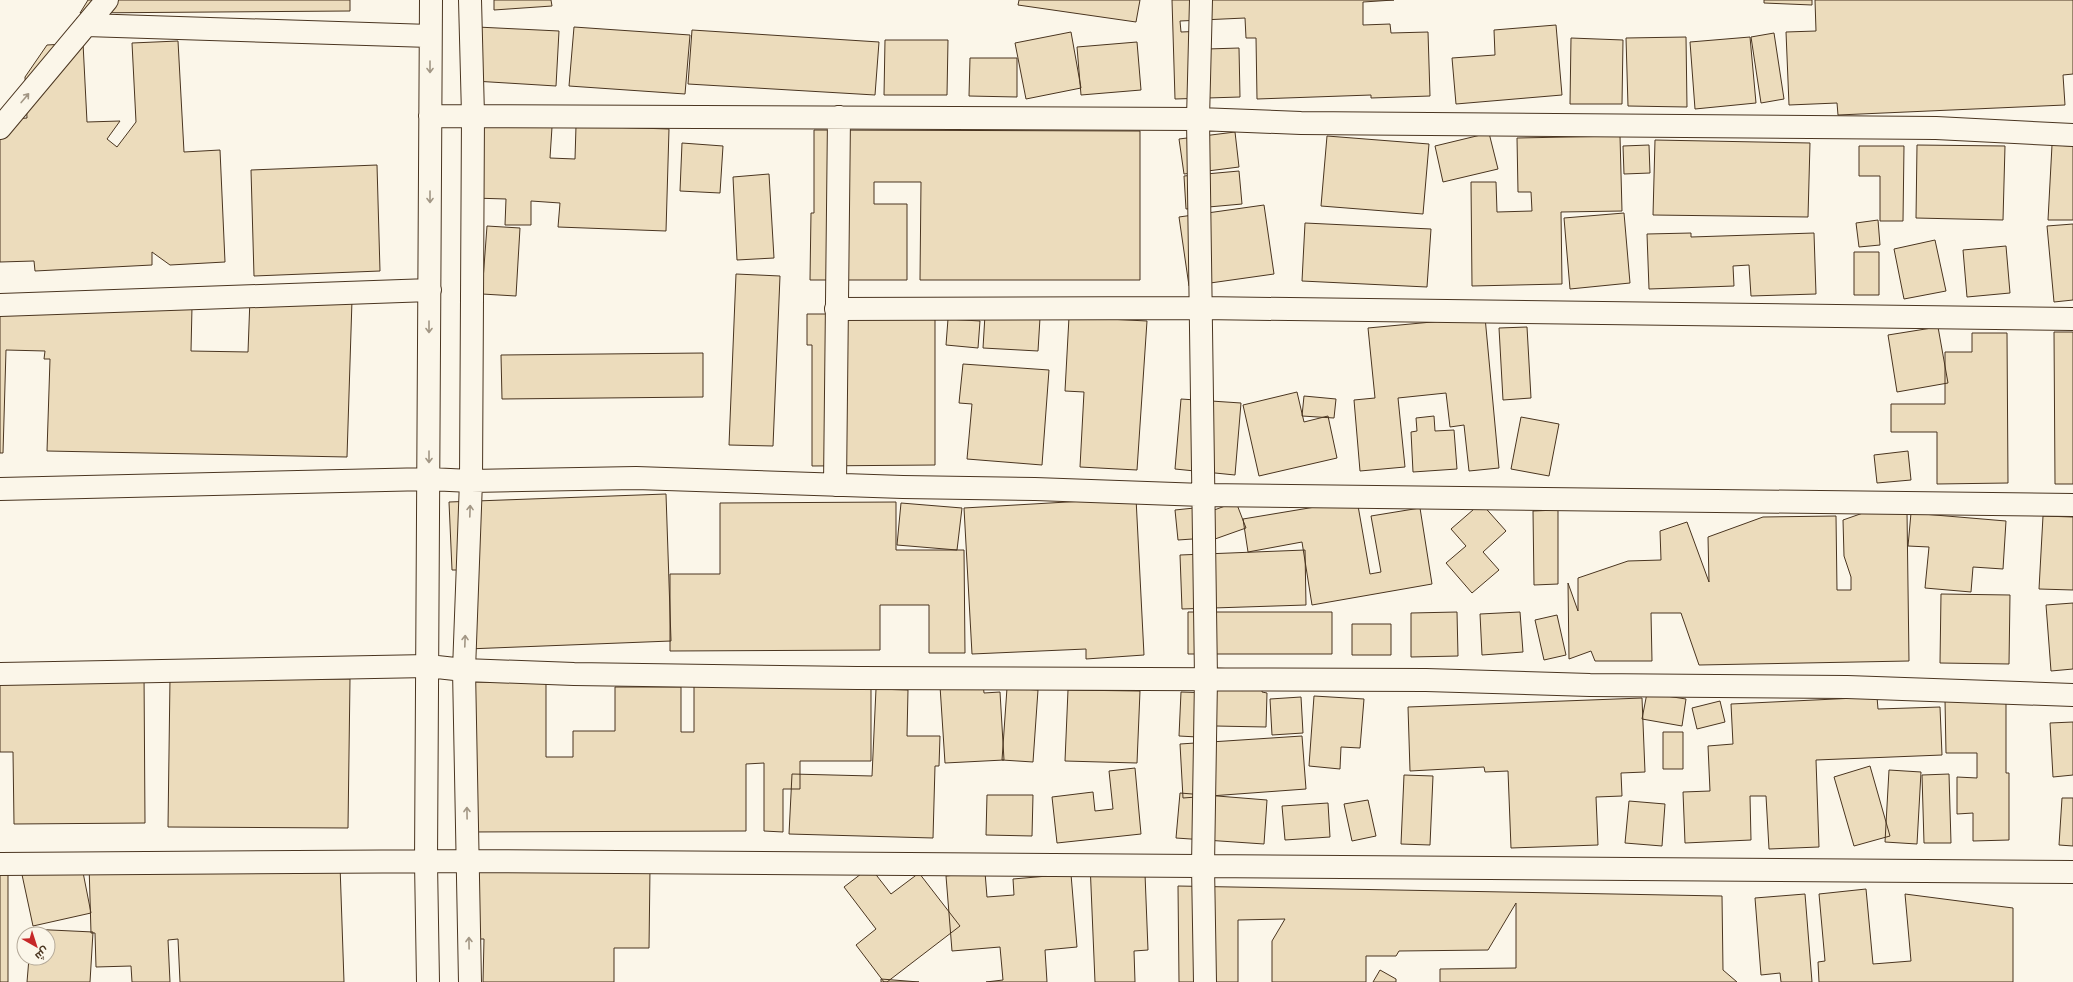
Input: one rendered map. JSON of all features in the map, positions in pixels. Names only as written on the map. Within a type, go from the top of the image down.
[{"type":"street","points":[[0,128],[107,0]]},
{"type":"street","points":[[428,982],[426,862],[430,290],[430,0]]},
{"type":"street","points":[[470,0],[473,115],[471,481],[464,670],[470,982]]},
{"type":"street","points":[[1201,0],[1198,119],[1206,678],[1203,866],[1205,982]]},
{"type":"street","points":[[86,25],[430,36]]},
{"type":"street","points":[[430,116],[1198,119],[1301,123],[1936,128],[2073,136]]},
{"type":"street","points":[[835,485],[839,117]]},
{"type":"street","points":[[0,305],[430,290]]},
{"type":"street","points":[[836,309],[1201,308],[2073,319]]},
{"type":"street","points":[[0,489],[429,479],[471,481],[636,478],[835,485],[1203,494],[2073,505]]},
{"type":"street","points":[[0,674],[428,666],[464,670],[574,674],[857,678],[1206,678],[1426,680],[1590,685],[1847,687],[2073,695]]},
{"type":"street","points":[[0,864],[468,861],[1203,866],[1309,865],[2073,872]]},
{"type":"building","points":[[88,0],[350,0],[350,11],[80,13]]},
{"type":"building","points":[[494,0],[551,0],[552,6],[494,10]]},
{"type":"building","points":[[1019,0],[1140,0],[1136,22],[1018,5]]},
{"type":"building","points":[[1172,0],[1394,0],[1363,2],[1363,25],[1390,24],[1391,33],[1428,32],[1430,96],[1371,98],[1371,95],[1257,99],[1256,38],[1246,38],[1245,18],[1180,21],[1181,32],[1206,31],[1207,49],[1239,48],[1240,97],[1175,99]]},
{"type":"building","points":[[1764,0],[1812,0],[1812,5],[1764,3]]},
{"type":"building","points":[[1815,0],[2073,0],[2073,74],[2063,75],[2065,105],[1838,115],[1837,103],[1789,105],[1786,32],[1816,31]]},
{"type":"building","points":[[1556,25],[1562,95],[1456,104],[1452,58],[1495,55],[1494,30]]},
{"type":"building","points":[[477,27],[559,31],[556,86],[474,81]]},
{"type":"building","points":[[574,27],[690,35],[685,94],[569,86]]},
{"type":"building","points":[[692,30],[879,42],[875,95],[688,84]]},
{"type":"building","points":[[1071,32],[1081,88],[1026,99],[1015,43]]},
{"type":"building","points":[[1774,33],[1784,99],[1761,103],[1751,37]]},
{"type":"building","points":[[1686,37],[1687,107],[1628,106],[1626,38]]},
{"type":"building","points":[[1750,37],[1756,103],[1695,109],[1690,42]]},
{"type":"building","points":[[1571,38],[1623,40],[1622,104],[1570,104]]},
{"type":"building","points":[[885,40],[948,40],[947,95],[884,95]]},
{"type":"building","points":[[178,41],[184,152],[220,150],[225,262],[170,265],[152,252],[152,265],[35,271],[34,261],[0,262],[0,120],[27,118],[25,77],[47,45],[83,43],[87,122],[120,121],[107,139],[117,147],[136,122],[132,43]]},
{"type":"building","points":[[1137,42],[1141,90],[1081,95],[1077,47]]},
{"type":"building","points":[[970,58],[1017,58],[1017,97],[969,96]]},
{"type":"building","points":[[476,124],[552,127],[550,158],[575,159],[576,126],[669,129],[666,231],[558,227],[560,203],[531,201],[531,225],[505,225],[506,199],[473,198]]},
{"type":"building","points":[[814,130],[1140,131],[1140,280],[920,280],[921,182],[874,182],[874,204],[907,204],[907,280],[810,280],[811,213],[814,213]]},
{"type":"building","points":[[1235,132],[1239,167],[1184,174],[1179,139]]},
{"type":"building","points":[[1489,133],[1498,169],[1443,182],[1435,146]]},
{"type":"building","points":[[1327,136],[1429,144],[1423,214],[1321,206]]},
{"type":"building","points":[[1620,136],[1622,211],[1561,212],[1562,284],[1472,286],[1471,182],[1496,182],[1497,212],[1532,211],[1531,192],[1518,192],[1517,138]]},
{"type":"building","points":[[1655,140],[1810,143],[1808,217],[1653,215]]},
{"type":"building","points":[[682,143],[723,146],[720,193],[680,191]]},
{"type":"building","points":[[1649,145],[1650,173],[1624,174],[1623,146]]},
{"type":"building","points":[[1917,145],[2005,146],[2003,220],[1916,218]]},
{"type":"building","points":[[2052,145],[2073,146],[2073,220],[2048,220]]},
{"type":"building","points":[[1859,146],[1904,146],[1903,221],[1880,221],[1880,176],[1859,176]]},
{"type":"building","points":[[377,165],[380,271],[254,276],[251,170]]},
{"type":"building","points":[[1239,171],[1242,204],[1186,209],[1184,176]]},
{"type":"building","points":[[769,174],[774,258],[737,260],[733,177]]},
{"type":"building","points":[[1264,205],[1274,274],[1189,286],[1179,217]]},
{"type":"building","points":[[1624,213],[1630,283],[1570,289],[1564,218]]},
{"type":"building","points":[[1878,220],[1880,245],[1859,247],[1856,223]]},
{"type":"building","points":[[1305,223],[1431,229],[1427,287],[1302,281]]},
{"type":"building","points":[[2073,224],[2073,300],[2054,302],[2047,226]]},
{"type":"building","points":[[487,226],[520,228],[516,296],[482,294]]},
{"type":"building","points":[[1691,233],[1691,237],[1814,233],[1816,294],[1751,296],[1749,265],[1733,266],[1734,286],[1649,289],[1647,234]]},
{"type":"building","points":[[1935,240],[1946,291],[1904,299],[1894,249]]},
{"type":"building","points":[[2006,246],[2010,293],[1967,297],[1963,250]]},
{"type":"building","points":[[1854,252],[1879,252],[1879,295],[1854,295]]},
{"type":"building","points":[[736,274],[780,276],[773,446],[729,445]]},
{"type":"building","points":[[250,298],[352,300],[347,457],[47,451],[50,359],[44,359],[45,351],[6,350],[3,453],[0,453],[0,302],[192,307],[191,351],[248,352]]},
{"type":"building","points":[[807,314],[935,314],[935,465],[812,466],[812,345],[807,345]]},
{"type":"building","points":[[985,315],[1040,318],[1038,351],[983,348]]},
{"type":"building","points":[[1069,317],[1147,321],[1137,470],[1080,467],[1084,392],[1065,391]]},
{"type":"building","points":[[1485,317],[1499,468],[1469,471],[1464,425],[1450,427],[1446,393],[1398,398],[1405,467],[1360,471],[1354,400],[1375,398],[1368,328]]},
{"type":"building","points":[[948,319],[980,321],[978,348],[946,345]]},
{"type":"building","points":[[1527,327],[1531,398],[1503,400],[1499,328]]},
{"type":"building","points":[[1938,327],[1948,383],[1897,392],[1888,335]]},
{"type":"building","points":[[2054,332],[2073,332],[2073,484],[2055,484]]},
{"type":"building","points":[[1972,333],[2007,333],[2008,483],[1937,484],[1937,432],[1891,432],[1891,404],[1945,404],[1945,352],[1972,352]]},
{"type":"building","points":[[703,353],[703,397],[502,399],[501,355]]},
{"type":"building","points":[[963,364],[1049,370],[1042,465],[967,459],[972,404],[959,403]]},
{"type":"building","points":[[1297,392],[1304,422],[1328,416],[1337,458],[1259,476],[1243,405]]},
{"type":"building","points":[[1304,396],[1336,399],[1334,418],[1302,416]]},
{"type":"building","points":[[1181,399],[1241,403],[1235,475],[1175,469]]},
{"type":"building","points":[[1434,416],[1435,431],[1454,430],[1457,469],[1413,472],[1411,432],[1417,431],[1416,418]]},
{"type":"building","points":[[1521,417],[1559,424],[1549,476],[1511,469]]},
{"type":"building","points":[[1908,451],[1911,480],[1877,483],[1874,455]]},
{"type":"building","points":[[666,494],[671,641],[467,649],[464,570],[452,570],[449,502]]},
{"type":"building","points":[[1136,498],[1144,655],[1086,659],[1086,649],[972,654],[964,508]]},
{"type":"building","points":[[1357,500],[1370,574],[1381,572],[1371,516],[1420,508],[1432,584],[1312,605],[1302,542],[1248,552],[1243,519]]},
{"type":"building","points":[[896,502],[896,550],[964,550],[965,653],[929,653],[929,605],[880,605],[880,650],[670,651],[670,574],[720,574],[720,503]]},
{"type":"building","points":[[1236,502],[1246,528],[1215,539],[1206,513]]},
{"type":"building","points":[[901,503],[962,508],[957,550],[897,545]]},
{"type":"building","points":[[1481,503],[1506,531],[1483,552],[1499,570],[1472,593],[1446,563],[1466,546],[1451,529]]},
{"type":"building","points":[[1204,507],[1207,538],[1178,540],[1175,510]]},
{"type":"building","points":[[1558,510],[1558,584],[1534,585],[1533,511]]},
{"type":"building","points":[[1907,512],[1909,661],[1699,665],[1681,613],[1651,613],[1652,661],[1595,661],[1591,651],[1569,659],[1568,583],[1578,611],[1578,578],[1628,561],[1661,560],[1660,531],[1687,522],[1709,582],[1708,537],[1763,517],[1836,516],[1837,590],[1851,590],[1851,577],[1844,556],[1843,520],[1863,513]]},
{"type":"building","points":[[1911,513],[2006,521],[2003,569],[1973,567],[1971,592],[1925,588],[1929,547],[1908,546]]},
{"type":"building","points":[[2043,516],[2073,517],[2073,590],[2039,589]]},
{"type":"building","points":[[1305,550],[1306,605],[1182,609],[1180,555]]},
{"type":"building","points":[[1941,594],[2010,595],[2009,664],[1940,663]]},
{"type":"building","points":[[2073,603],[2073,669],[2051,671],[2046,605]]},
{"type":"building","points":[[1188,612],[1332,612],[1332,654],[1188,654]]},
{"type":"building","points":[[1457,612],[1458,656],[1411,657],[1411,613]]},
{"type":"building","points":[[1520,612],[1523,652],[1482,655],[1480,614]]},
{"type":"building","points":[[1557,615],[1566,655],[1544,660],[1535,620]]},
{"type":"building","points":[[1352,624],[1391,624],[1391,655],[1352,655]]},
{"type":"building","points":[[1213,668],[1263,670],[1262,692],[1267,693],[1266,727],[1216,726],[1216,738],[1179,736],[1181,692],[1212,693]]},
{"type":"building","points":[[144,672],[145,823],[14,824],[13,752],[0,752],[0,674]]},
{"type":"building","points":[[170,678],[350,679],[348,828],[168,827]]},
{"type":"building","points":[[466,682],[546,682],[546,757],[573,757],[573,731],[615,731],[615,687],[681,687],[681,732],[694,732],[694,686],[871,687],[871,761],[800,761],[800,789],[783,789],[783,832],[764,831],[764,763],[746,764],[746,831],[467,832]]},
{"type":"building","points":[[983,683],[984,693],[1000,692],[1004,760],[945,763],[940,686]]},
{"type":"building","points":[[1007,688],[1038,690],[1033,762],[1002,760]]},
{"type":"building","points":[[876,689],[908,690],[907,736],[940,736],[939,766],[935,766],[933,838],[789,834],[792,774],[872,776]]},
{"type":"building","points":[[1068,690],[1140,691],[1137,763],[1065,761]]},
{"type":"building","points":[[1647,693],[1686,699],[1682,726],[1642,719]]},
{"type":"building","points":[[1314,696],[1364,699],[1360,748],[1341,747],[1340,769],[1309,766]]},
{"type":"building","points":[[1301,697],[1303,733],[1272,735],[1270,699]]},
{"type":"building","points":[[1877,697],[1878,709],[1940,707],[1942,755],[1816,760],[1819,847],[1769,849],[1766,796],[1750,796],[1751,840],[1685,843],[1683,792],[1710,791],[1708,746],[1733,744],[1731,704]]},
{"type":"building","points":[[1642,698],[1645,772],[1621,773],[1622,796],[1596,797],[1598,845],[1511,848],[1508,771],[1485,772],[1484,767],[1410,771],[1408,707]]},
{"type":"building","points":[[1945,700],[2006,700],[2006,773],[2009,773],[2009,840],[1973,841],[1973,813],[1957,814],[1957,777],[1977,778],[1977,753],[1946,753]]},
{"type":"building","points":[[1720,701],[1725,722],[1697,729],[1692,708]]},
{"type":"building","points":[[2073,722],[2073,775],[2053,777],[2050,723]]},
{"type":"building","points":[[1663,732],[1683,732],[1683,769],[1663,769]]},
{"type":"building","points":[[1302,736],[1306,789],[1183,798],[1180,744]]},
{"type":"building","points":[[1870,766],[1890,836],[1854,846],[1834,777]]},
{"type":"building","points":[[1135,768],[1141,834],[1057,843],[1052,797],[1093,792],[1095,811],[1113,809],[1109,771]]},
{"type":"building","points":[[1889,770],[1921,772],[1917,844],[1885,842]]},
{"type":"building","points":[[1949,774],[1951,843],[1924,843],[1922,775]]},
{"type":"building","points":[[1404,775],[1433,776],[1430,845],[1401,844]]},
{"type":"building","points":[[1180,793],[1267,800],[1264,844],[1176,838]]},
{"type":"building","points":[[987,795],[1033,795],[1032,836],[986,835]]},
{"type":"building","points":[[2062,798],[2073,798],[2073,846],[2059,845]]},
{"type":"building","points":[[1368,800],[1376,836],[1352,841],[1344,804]]},
{"type":"building","points":[[1629,801],[1665,804],[1662,846],[1625,843]]},
{"type":"building","points":[[1328,803],[1330,837],[1285,840],[1282,806]]},
{"type":"building","points":[[0,856],[8,856],[8,982],[0,982]]},
{"type":"building","points":[[80,857],[91,913],[33,926],[21,870]]},
{"type":"building","points":[[1090,863],[1145,874],[1148,950],[1134,951],[1135,982],[1095,982]]},
{"type":"building","points":[[89,864],[340,865],[344,982],[180,982],[178,939],[168,940],[170,982],[132,982],[131,966],[96,967],[95,933],[91,933]]},
{"type":"building","points":[[870,867],[891,894],[919,873],[960,926],[887,982],[884,982],[856,945],[876,929],[844,887]]},
{"type":"building","points":[[468,869],[650,869],[649,948],[614,948],[614,982],[483,982],[484,939],[468,939]]},
{"type":"building","points":[[985,872],[987,897],[1014,895],[1013,879],[1071,874],[1077,947],[1045,950],[1047,982],[986,982],[1003,980],[1000,947],[952,951],[946,876]]},
{"type":"building","points":[[1178,886],[1722,896],[1723,970],[1737,982],[1440,982],[1440,969],[1516,968],[1516,903],[1488,950],[1399,951],[1396,956],[1366,956],[1366,982],[1272,982],[1272,941],[1285,919],[1238,920],[1238,982],[1179,982]]},
{"type":"building","points":[[1866,889],[1873,964],[1911,961],[1905,894],[2013,908],[2013,982],[1819,982],[1818,962],[1825,961],[1819,894]]},
{"type":"building","points":[[1805,894],[1812,982],[1781,982],[1780,973],[1761,975],[1755,898]]},
{"type":"building","points":[[56,930],[93,932],[90,982],[27,982],[28,966],[56,966]]},
{"type":"building","points":[[1380,970],[1396,979],[1396,982],[1373,982]]},
{"type":"building","points":[[881,979],[919,982],[881,982]]}]
